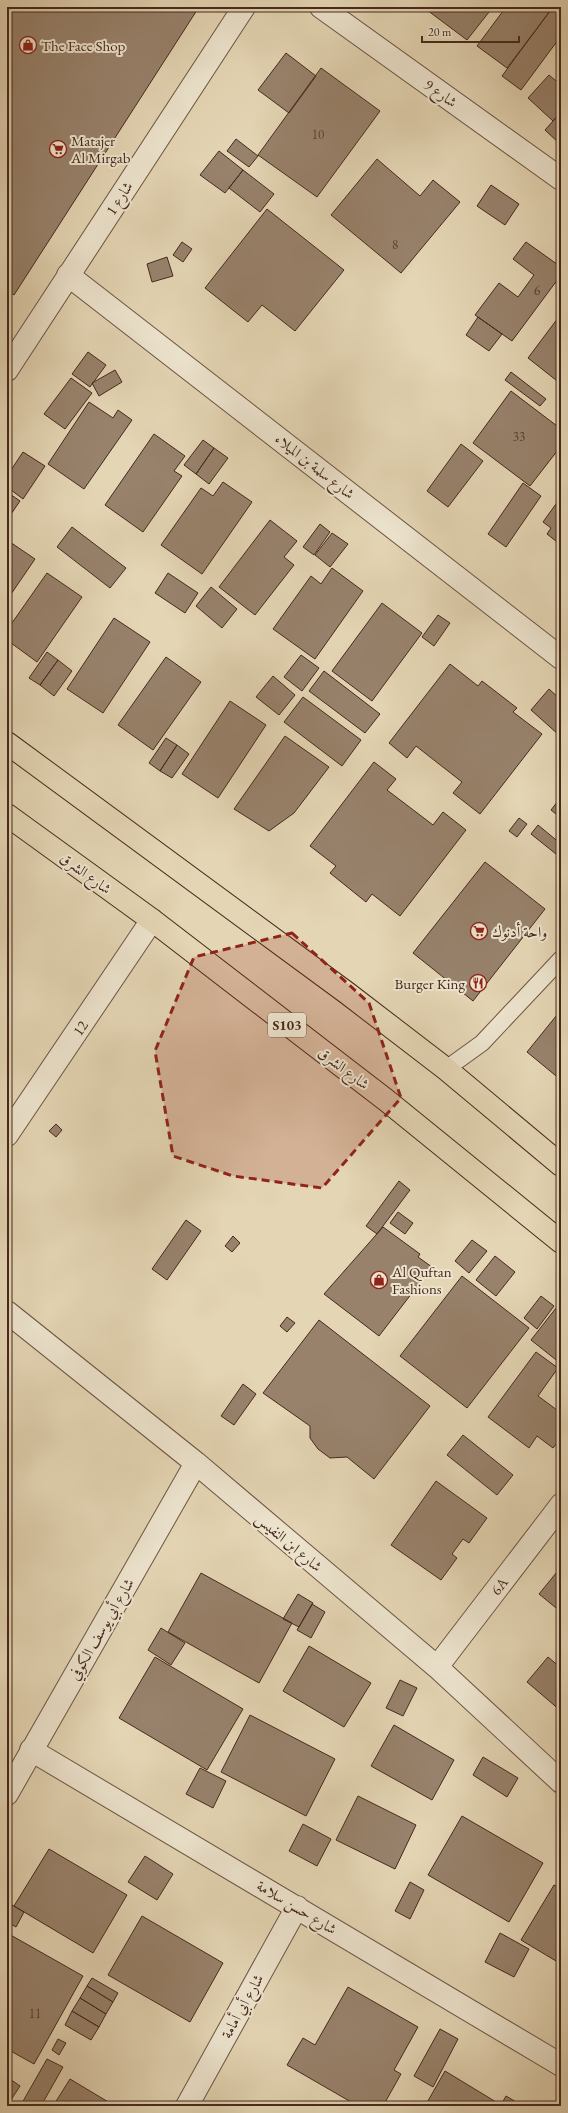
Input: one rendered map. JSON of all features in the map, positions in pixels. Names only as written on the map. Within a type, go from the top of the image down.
[{"type":"main road","points":[[7,743],[341,989],[446,1070],[561,1165]]},
{"type":"main road","name":"شارع الشرق","points":[[7,815],[152,920],[386,1100],[561,1242]]},
{"type":"street","name":"شارع 1","points":[[7,370],[244,7]]},
{"type":"street","name":"شارع 9","points":[[321,7],[561,179]]},
{"type":"street","name":"شارع سلمة بن الميلاء","points":[[68,275],[561,658]]},
{"type":"street","name":"12","points":[[7,1135],[152,920]]},
{"type":"street","name":"شارع ابن النفيس","points":[[7,1312],[196,1463],[437,1667],[561,1782]]},
{"type":"street","name":"شارع أبي يوسف الكوفي","points":[[7,1794],[196,1463]]},
{"type":"street","name":"6A","points":[[437,1667],[561,1505]]},
{"type":"street","name":"شارع حسن سلامة","points":[[31,1750],[561,2065]]},
{"type":"street","name":"شارع أبي أمامة","points":[[186,2106],[297,1907]]},
{"type":"lane","points":[[446,1070],[482,1043],[561,959]]},
{"type":"highlighted area","points":[[292,933],[369,1003],[401,1098],[322,1188],[233,1176],[173,1156],[155,1051],[194,957]]},
{"type":"building","name":"Matajer Al Mirgab","points":[[7,7],[199,7],[14,295],[7,290]]},
{"type":"building","points":[[423,7],[493,7],[467,40]]},
{"type":"building","points":[[506,7],[553,7],[507,68],[477,46]]},
{"type":"building","points":[[553,7],[561,7],[561,36],[521,90],[502,76]]},
{"type":"building","points":[[286,53],[316,76],[289,113],[258,90]]},
{"type":"building","points":[[321,68],[380,111],[317,197],[258,155]]},
{"type":"building","points":[[549,75],[561,85],[561,112],[553,121],[528,98]]},
{"type":"building","points":[[561,112],[561,145],[545,130]]},
{"type":"building","points":[[236,139],[258,156],[249,167],[227,151]]},
{"type":"building","points":[[219,151],[243,170],[225,193],[200,175]]},
{"type":"building","points":[[377,159],[420,196],[433,180],[460,202],[401,273],[331,215]]},
{"type":"building","points":[[243,170],[274,194],[260,212],[229,188]]},
{"type":"building","points":[[491,185],[519,204],[505,225],[477,206]]},
{"type":"building","points":[[267,209],[344,270],[295,331],[262,305],[248,322],[205,288]]},
{"type":"building","points":[[182,242],[192,249],[183,262],[173,255]]},
{"type":"building","points":[[526,242],[561,267],[561,275],[512,341],[475,315],[499,283],[518,297],[534,275],[513,259]]},
{"type":"building","points":[[167,257],[173,276],[152,282],[147,264]]},
{"type":"building","points":[[561,314],[561,384],[528,358]]},
{"type":"building","points":[[478,317],[502,334],[489,351],[466,335]]},
{"type":"building","points":[[88,352],[106,365],[90,387],[72,374]]},
{"type":"building","points":[[115,370],[122,382],[99,396],[92,383]]},
{"type":"building","points":[[511,372],[546,399],[540,406],[505,380]]},
{"type":"building","points":[[71,378],[92,393],[65,429],[44,414]]},
{"type":"building","points":[[511,391],[561,429],[561,446],[530,486],[473,443]]},
{"type":"building","points":[[89,402],[113,418],[118,410],[132,420],[84,489],[48,464]]},
{"type":"building","points":[[154,434],[185,456],[174,471],[182,476],[143,532],[105,505]]},
{"type":"building","points":[[203,440],[214,448],[196,474],[184,465]]},
{"type":"building","points":[[461,444],[483,461],[448,507],[427,491]]},
{"type":"building","points":[[214,448],[228,458],[209,484],[196,474]]},
{"type":"building","points":[[23,452],[45,466],[23,499],[7,487],[7,476]]},
{"type":"building","points":[[223,482],[252,502],[202,574],[161,545],[201,488],[213,496]]},
{"type":"building","points":[[523,483],[541,496],[506,547],[488,534]]},
{"type":"building","points":[[7,492],[20,501],[9,517],[7,516]]},
{"type":"building","points":[[561,497],[561,545],[547,534],[551,528],[543,522]]},
{"type":"building","points":[[270,520],[297,541],[284,557],[294,565],[255,615],[219,587]]},
{"type":"building","points":[[320,524],[330,532],[314,555],[303,547]]},
{"type":"building","points":[[72,527],[126,568],[110,588],[57,547]]},
{"type":"building","points":[[332,533],[348,544],[330,567],[315,555]]},
{"type":"building","points":[[7,540],[35,559],[7,600]]},
{"type":"building","points":[[332,568],[363,591],[315,659],[273,629],[311,576],[321,584]]},
{"type":"building","points":[[47,573],[82,597],[37,662],[7,640],[7,630]]},
{"type":"building","points":[[168,573],[198,593],[185,613],[155,593]]},
{"type":"building","points":[[211,587],[237,609],[222,628],[196,606]]},
{"type":"building","points":[[382,603],[422,633],[372,701],[332,671]]},
{"type":"building","points":[[438,615],[450,623],[434,646],[422,637]]},
{"type":"building","points":[[114,618],[150,642],[103,713],[67,689]]},
{"type":"building","points":[[47,652],[58,660],[40,685],[29,678]]},
{"type":"building","points":[[301,655],[319,668],[302,691],[284,677]]},
{"type":"building","points":[[166,657],[201,682],[153,750],[118,725]]},
{"type":"building","points":[[58,660],[72,671],[54,696],[40,685]]},
{"type":"building","points":[[450,664],[478,686],[482,681],[517,708],[513,712],[542,734],[480,814],[453,793],[462,782],[416,746],[407,758],[389,743]]},
{"type":"building","points":[[324,671],[380,714],[365,733],[309,691]]},
{"type":"building","points":[[273,676],[295,695],[279,715],[256,697]]},
{"type":"building","points":[[549,689],[561,700],[561,733],[559,735],[531,710]]},
{"type":"building","points":[[303,697],[361,740],[342,766],[284,722]]},
{"type":"building","points":[[230,701],[266,725],[218,798],[182,774]]},
{"type":"building","points":[[285,736],[329,767],[294,813],[269,831],[234,809]]},
{"type":"building","points":[[166,738],[177,745],[160,771],[149,763]]},
{"type":"building","points":[[177,745],[189,754],[172,778],[160,771]]},
{"type":"building","points":[[374,762],[396,779],[387,790],[433,825],[443,812],[466,830],[400,916],[372,894],[366,902],[330,873],[336,866],[310,846]]},
{"type":"building","points":[[558,801],[561,803],[561,818],[551,810]]},
{"type":"building","points":[[519,818],[527,824],[517,837],[509,831]]},
{"type":"building","points":[[538,825],[561,844],[561,848],[556,854],[531,834]]},
{"type":"building","name":"واحة أدنوك","points":[[485,862],[545,909],[473,1001],[413,953]]},
{"type":"building","points":[[561,1010],[561,1080],[527,1052]]},
{"type":"building","points":[[56,1124],[62,1130],[56,1137],[49,1131]]},
{"type":"building","points":[[399,1181],[410,1190],[377,1234],[366,1226]]},
{"type":"building","points":[[398,1212],[413,1223],[405,1234],[390,1223]]},
{"type":"building","points":[[186,1220],[201,1231],[167,1280],[152,1269]]},
{"type":"building","name":"Al Quftan Fashions","points":[[383,1227],[420,1254],[418,1257],[432,1267],[379,1336],[324,1294]]},
{"type":"building","points":[[233,1236],[240,1243],[232,1252],[225,1246]]},
{"type":"building","points":[[472,1240],[487,1251],[469,1273],[455,1261]]},
{"type":"building","points":[[495,1256],[515,1272],[496,1296],[476,1280]]},
{"type":"building","points":[[462,1276],[529,1328],[467,1408],[400,1356]]},
{"type":"building","points":[[541,1296],[554,1306],[537,1329],[524,1318]]},
{"type":"building","points":[[556,1308],[561,1312],[560,1363],[531,1340]]},
{"type":"building","points":[[287,1317],[295,1323],[287,1332],[280,1326]]},
{"type":"building","points":[[319,1320],[430,1406],[374,1479],[347,1457],[330,1458],[318,1449],[310,1438],[310,1426],[263,1393]]},
{"type":"building","points":[[536,1352],[558,1368],[538,1396],[561,1413],[561,1438],[553,1448],[537,1436],[529,1448],[488,1417]]},
{"type":"building","points":[[243,1384],[256,1394],[234,1425],[221,1416]]},
{"type":"building","points":[[463,1435],[513,1475],[497,1495],[447,1455]]},
{"type":"building","points":[[436,1481],[487,1518],[469,1543],[463,1539],[452,1554],[457,1558],[441,1580],[391,1545]]},
{"type":"building","points":[[561,1567],[561,1612],[539,1594]]},
{"type":"building","points":[[201,1573],[292,1623],[259,1683],[168,1632]]},
{"type":"building","points":[[298,1594],[313,1603],[299,1627],[283,1619]]},
{"type":"building","points":[[312,1604],[325,1612],[311,1638],[297,1630]]},
{"type":"building","points":[[161,1628],[185,1643],[171,1665],[148,1650]]},
{"type":"building","points":[[309,1646],[371,1683],[344,1727],[283,1691]]},
{"type":"building","points":[[155,1657],[243,1709],[207,1770],[119,1718]]},
{"type":"building","points":[[548,1657],[561,1668],[561,1711],[527,1682]]},
{"type":"building","points":[[400,1680],[417,1688],[403,1716],[386,1708]]},
{"type":"building","points":[[250,1715],[335,1759],[306,1816],[221,1772]]},
{"type":"building","points":[[394,1725],[454,1760],[432,1800],[371,1766]]},
{"type":"building","points":[[483,1757],[518,1778],[507,1797],[473,1775]]},
{"type":"building","points":[[200,1768],[226,1781],[213,1808],[186,1794]]},
{"type":"building","points":[[358,1796],[416,1825],[395,1869],[336,1840]]},
{"type":"building","points":[[462,1816],[543,1863],[509,1922],[428,1875]]},
{"type":"building","points":[[303,1824],[331,1839],[317,1866],[289,1851]]},
{"type":"building","points":[[49,1849],[127,1895],[93,1953],[14,1906]]},
{"type":"building","points":[[145,1856],[173,1874],[157,1900],[128,1882]]},
{"type":"building","points":[[410,1882],[424,1890],[410,1919],[395,1911]]},
{"type":"building","points":[[554,1885],[561,1889],[561,1964],[521,1940]]},
{"type":"building","points":[[7,1902],[24,1912],[16,1927],[7,1922]]},
{"type":"building","points":[[142,1916],[223,1963],[190,2022],[108,1975]]},
{"type":"building","points":[[7,1933],[83,1976],[34,2064],[7,2049]]},
{"type":"building","points":[[500,1933],[529,1949],[514,1977],[485,1962]]},
{"type":"building","points":[[92,1978],[118,1993],[113,2002],[87,1986]]},
{"type":"building","points":[[87,1986],[113,2002],[106,2014],[80,1998]]},
{"type":"building","points":[[348,1987],[418,2027],[394,2070],[401,2074],[383,2106],[358,2106],[287,2065],[303,2038],[315,2045]]},
{"type":"building","points":[[80,1998],[106,2014],[99,2027],[72,2011]]},
{"type":"building","points":[[72,2011],[99,2027],[91,2040],[65,2025]]},
{"type":"building","points":[[440,2029],[458,2039],[433,2087],[414,2076]]},
{"type":"building","points":[[58,2039],[66,2043],[59,2055],[52,2050]]},
{"type":"building","points":[[47,2059],[63,2067],[41,2106],[27,2106],[22,2103]]},
{"type":"building","points":[[445,2071],[501,2105],[506,2096],[523,2106],[425,2106]]},
{"type":"building","points":[[7,2077],[20,2086],[7,2106]]},
{"type":"building","points":[[70,2079],[115,2106],[53,2106]]},
{"type":"place","name":"The Face Shop","points":[[28,45]]},
{"type":"place","name":"Matajer Al Mirgab","points":[[58,149]]},
{"type":"place","name":"واحة أدنوك","points":[[479,931]]},
{"type":"place","name":"Burger King","points":[[478,983]]},
{"type":"place","name":"Al Quftan Fashions","points":[[379,1280]]}]
